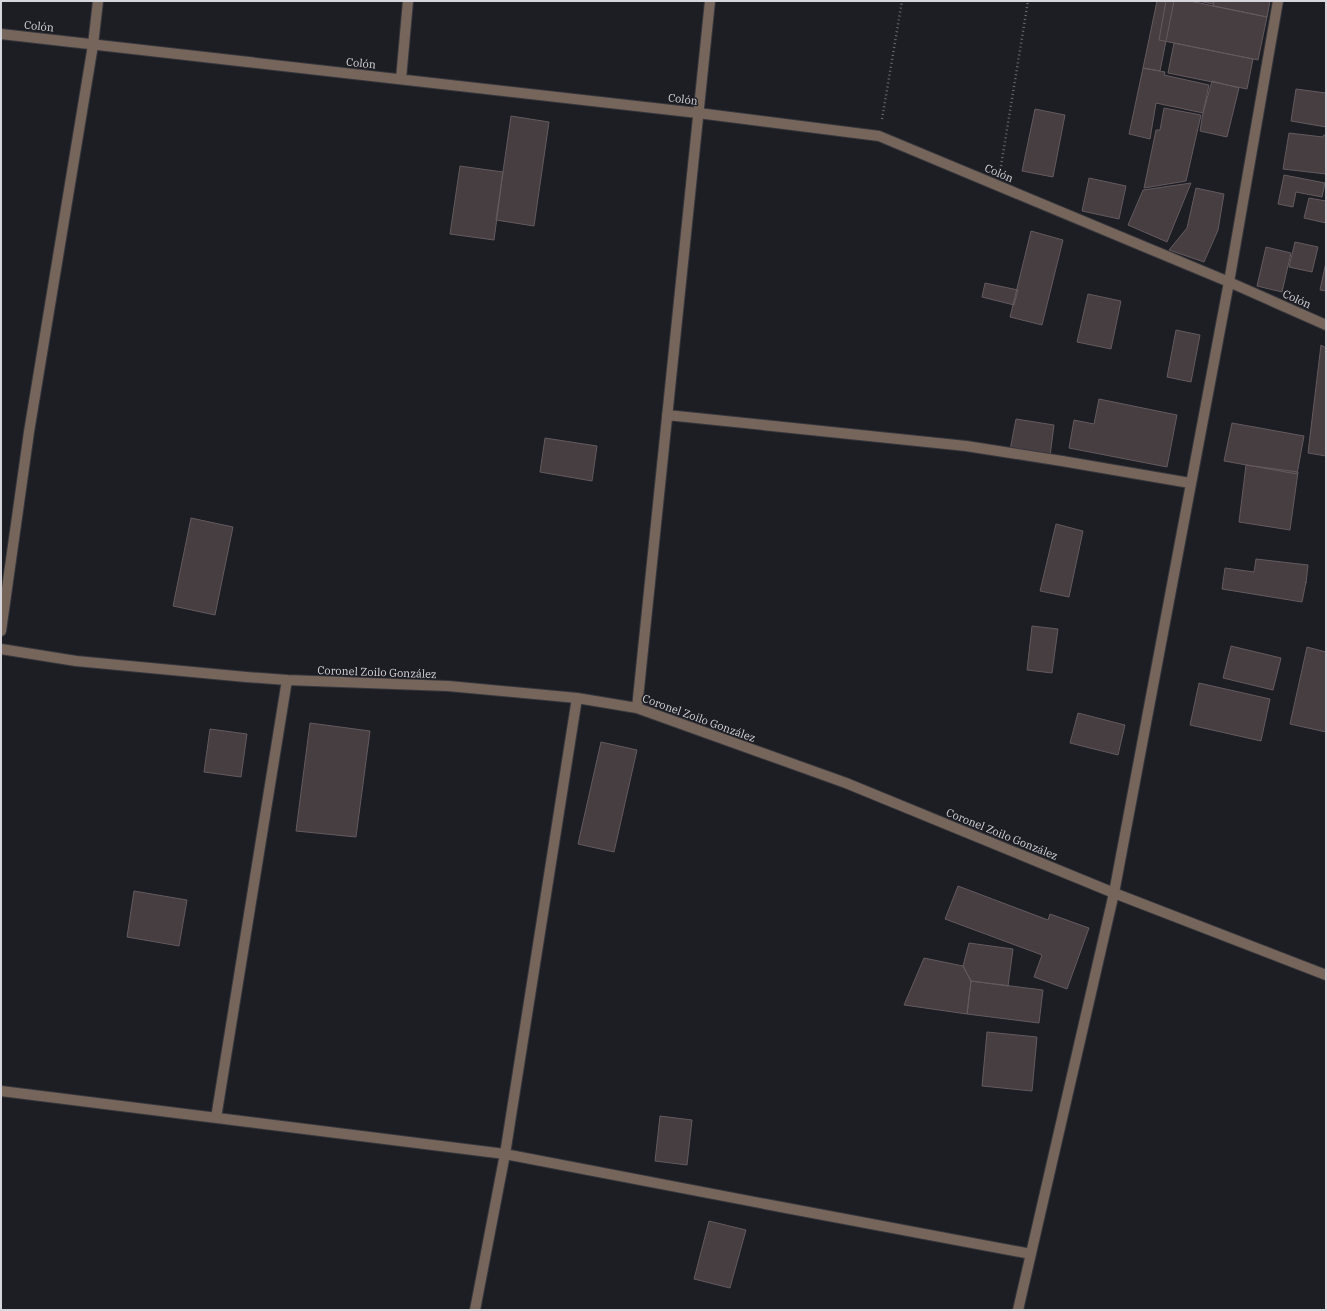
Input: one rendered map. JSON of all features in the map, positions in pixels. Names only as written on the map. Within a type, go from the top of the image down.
[{"type":"street","points":[[1,632],[29,432],[93,44],[98,1]]},
{"type":"street","points":[[401,79],[408,1]]},
{"type":"street","points":[[637,708],[710,1]]},
{"type":"street","points":[[1018,1310],[1114,893],[1229,282],[1278,1]]},
{"type":"street","name":"Colón","points":[[1,34],[698,113],[879,136],[1229,282],[1326,325]]},
{"type":"street","points":[[667,416],[966,446],[1190,483]]},
{"type":"street","name":"Coronel Zoilo González","points":[[1,649],[76,661],[287,680],[448,686],[577,698],[637,708],[846,783],[1114,893],[1326,975]]},
{"type":"street","points":[[216,1118],[287,680]]},
{"type":"street","points":[[475,1310],[505,1154],[577,698]]},
{"type":"street","points":[[1,1091],[505,1154],[781,1208],[1031,1254]]},
{"type":"path","points":[[879,136],[902,1]]},
{"type":"path","points":[[998,186],[1028,1]]},
{"type":"building","points":[[1157,1],[1174,1],[1160,71],[1143,68]]},
{"type":"building","points":[[1166,1],[1190,1],[1267,17],[1258,60],[1159,40]]},
{"type":"building","points":[[1198,1],[1214,1],[1213,4]]},
{"type":"building","points":[[1214,1],[1270,1],[1267,17],[1213,6]]},
{"type":"building","points":[[1174,43],[1253,59],[1247,89],[1168,73]]},
{"type":"building","points":[[1143,68],[1165,72],[1164,75],[1209,85],[1203,113],[1156,103],[1150,139],[1129,134]]},
{"type":"building","points":[[1212,81],[1239,88],[1227,137],[1200,131],[1203,113]]},
{"type":"building","points":[[1296,89],[1326,93],[1326,127],[1291,121]]},
{"type":"building","points":[[1164,108],[1201,115],[1186,181],[1144,188],[1156,130],[1160,130]]},
{"type":"building","points":[[1035,109],[1065,115],[1053,177],[1022,171]]},
{"type":"building","points":[[511,116],[549,122],[534,226],[496,220]]},
{"type":"building","points":[[1289,133],[1323,137],[1326,134],[1326,174],[1283,169]]},
{"type":"building","points":[[460,166],[503,172],[494,240],[450,234]]},
{"type":"building","points":[[1284,175],[1325,183],[1322,197],[1296,192],[1293,207],[1278,204]]},
{"type":"building","points":[[1089,178],[1126,186],[1119,219],[1082,211]]},
{"type":"building","points":[[1191,183],[1167,242],[1128,225],[1143,190]]},
{"type":"building","points":[[1196,188],[1224,194],[1218,230],[1204,262],[1169,250],[1187,228]]},
{"type":"building","points":[[1309,198],[1326,201],[1326,223],[1304,218]]},
{"type":"building","points":[[1031,231],[1063,240],[1042,325],[1010,317]]},
{"type":"building","points":[[1295,242],[1318,247],[1312,272],[1289,267]]},
{"type":"building","points":[[1266,247],[1291,253],[1282,292],[1257,286]]},
{"type":"building","points":[[1326,262],[1326,291],[1320,290]]},
{"type":"building","points":[[985,283],[1018,290],[1014,305],[982,297]]},
{"type":"building","points":[[1088,294],[1121,301],[1111,349],[1077,342]]},
{"type":"building","points":[[1176,330],[1200,335],[1191,382],[1167,377]]},
{"type":"building","points":[[1321,345],[1326,348],[1326,456],[1308,453]]},
{"type":"building","points":[[1099,399],[1177,415],[1167,467],[1069,448],[1074,420],[1094,424]]},
{"type":"building","points":[[1016,419],[1054,425],[1050,456],[1010,450]]},
{"type":"building","points":[[1232,423],[1304,436],[1297,474],[1224,461]]},
{"type":"building","points":[[545,438],[597,446],[592,481],[540,472]]},
{"type":"building","points":[[1246,465],[1298,472],[1290,530],[1239,522]]},
{"type":"building","points":[[191,518],[233,527],[215,615],[173,606]]},
{"type":"building","points":[[1056,524],[1083,531],[1069,597],[1040,591]]},
{"type":"building","points":[[1256,559],[1308,565],[1302,602],[1222,589],[1225,568],[1254,572]]},
{"type":"building","points":[[1032,626],[1058,629],[1052,673],[1027,670]]},
{"type":"building","points":[[1231,646],[1281,658],[1273,690],[1223,678]]},
{"type":"building","points":[[1307,647],[1326,652],[1326,732],[1290,724]]},
{"type":"building","points":[[1199,683],[1270,699],[1261,741],[1190,725]]},
{"type":"building","points":[[1078,713],[1125,725],[1118,755],[1070,743]]},
{"type":"building","points":[[310,723],[370,731],[356,837],[296,831]]},
{"type":"building","points":[[210,729],[247,734],[241,777],[204,772]]},
{"type":"building","points":[[601,742],[637,750],[614,852],[578,844]]},
{"type":"building","points":[[958,886],[1048,920],[1050,914],[1089,928],[1067,989],[1034,977],[1042,955],[945,919]]},
{"type":"building","points":[[134,891],[187,900],[179,946],[127,937]]},
{"type":"building","points":[[969,943],[1013,949],[1008,986],[971,981],[963,966]]},
{"type":"building","points":[[924,958],[963,966],[971,981],[967,1014],[904,1005]]},
{"type":"building","points":[[971,981],[1043,990],[1039,1023],[967,1014]]},
{"type":"building","points":[[987,1032],[1037,1037],[1032,1091],[982,1086]]},
{"type":"building","points":[[660,1116],[692,1120],[687,1165],[655,1161]]},
{"type":"building","points":[[709,1221],[746,1230],[730,1288],[694,1279]]}]
